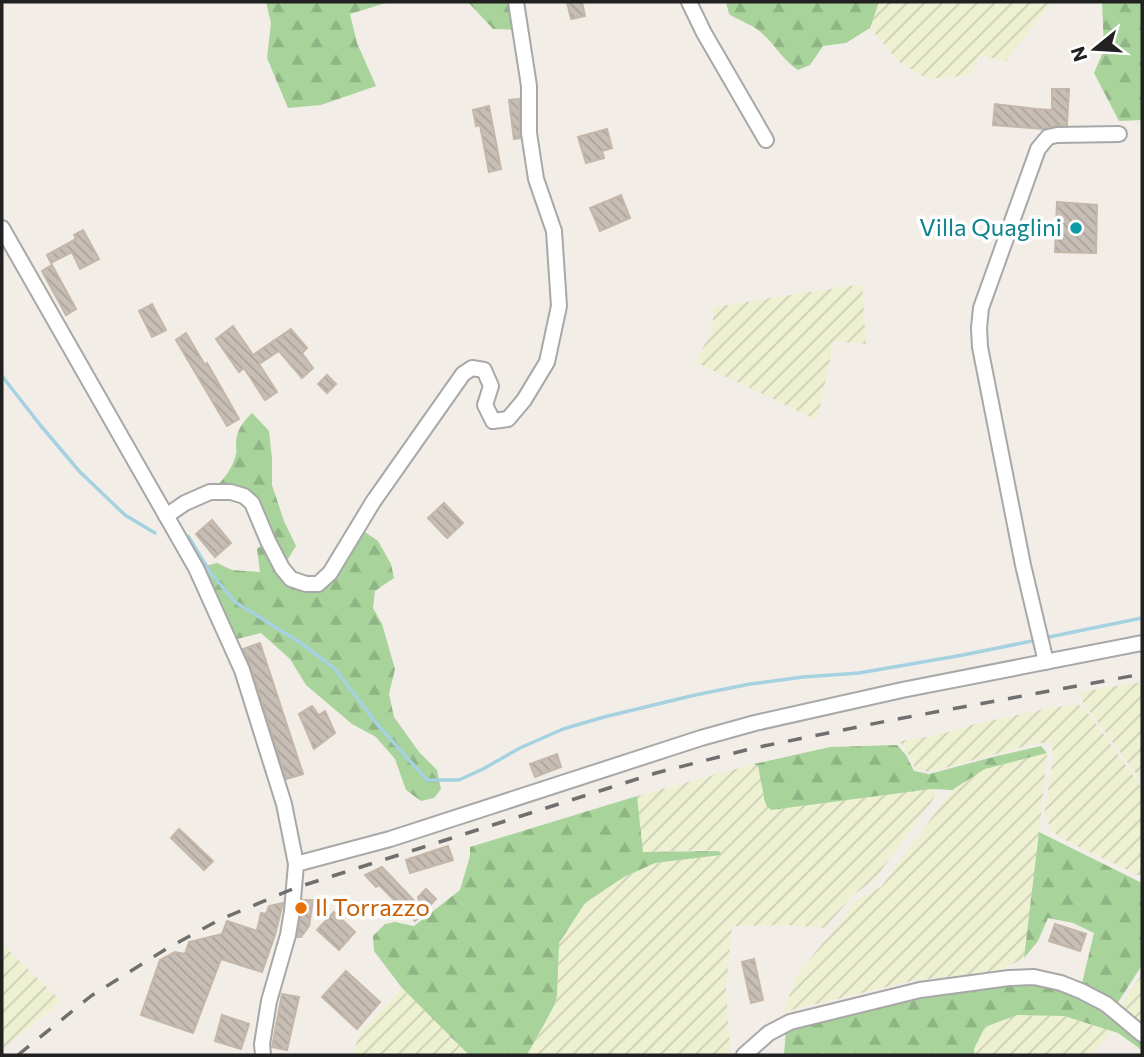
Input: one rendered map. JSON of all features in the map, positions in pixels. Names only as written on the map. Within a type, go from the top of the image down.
[{"type":"street","points":[[166,516],[185,503],[210,492],[231,492],[244,496],[252,503],[268,541],[291,579],[306,584],[318,584],[330,573],[373,502],[463,374],[472,368],[484,370],[491,386],[485,405],[493,421],[508,419],[524,400],[547,362],[559,306],[554,231],[536,179],[529,133],[528,86],[516,2]]},
{"type":"street","points":[[689,2],[766,140]]},
{"type":"street","points":[[1046,662],[1023,565],[980,347],[981,308],[1038,149],[1048,137],[1057,135],[1119,134]]},
{"type":"street","points":[[2,228],[195,568],[242,670],[284,804],[296,864],[288,935],[268,1001],[263,1055]]},
{"type":"street","points":[[296,864],[390,839],[755,723],[902,690],[1142,643]]},
{"type":"street","points":[[744,1055],[769,1033],[790,1022],[920,990],[1009,978],[1034,977],[1081,991],[1106,1004],[1142,1034]]},
{"type":"green space","points":[[266,2],[389,2],[350,14],[357,43],[376,86],[321,105],[288,108],[267,58],[271,23]]},
{"type":"green space","points":[[468,2],[516,2],[521,30],[493,29]]},
{"type":"green space","points":[[726,2],[879,2],[870,28],[846,43],[823,46],[810,65],[798,70],[758,30],[729,14]]},
{"type":"green space","points":[[879,2],[1052,2],[1006,61],[979,55],[971,75],[928,79],[899,62],[870,28]]},
{"type":"green space","points":[[1102,2],[1142,2],[1142,120],[1119,121],[1094,73],[1104,50]]},
{"type":"green space","points":[[862,284],[866,344],[834,341],[817,420],[695,362],[712,331],[714,307]]},
{"type":"green space","points":[[252,413],[269,431],[272,485],[296,546],[283,567],[319,584],[358,527],[378,541],[391,564],[394,578],[375,591],[373,608],[382,624],[395,669],[389,694],[394,717],[419,752],[437,770],[441,789],[434,798],[421,801],[406,790],[395,759],[376,737],[352,724],[306,685],[290,659],[261,633],[229,641],[196,568],[217,563],[232,570],[260,572],[257,549],[268,541],[252,503],[210,492],[232,465],[239,430]]},
{"type":"green space","points":[[1142,682],[1142,782],[1083,702],[1080,692]]},
{"type":"green space","points":[[1078,704],[1089,714],[1142,788],[1142,877],[1053,832],[1045,809],[1054,753],[1049,743],[1036,743],[930,772],[916,770],[899,741],[935,736],[971,725]]},
{"type":"green space","points":[[897,745],[914,771],[929,774],[1041,746],[1047,753],[985,769],[952,790],[931,789],[771,810],[765,802],[758,766],[754,764],[830,747]]},
{"type":"green space","points":[[1047,753],[1024,958],[998,971],[911,981],[783,1012],[798,974],[857,900],[881,887],[952,790],[985,769]]},
{"type":"green space","points":[[754,764],[758,766],[767,806],[931,789],[935,793],[874,880],[852,896],[825,928],[787,925],[732,926],[726,989],[730,1050],[727,1055],[527,1055],[555,1004],[558,943],[584,903],[624,877],[655,863],[721,855],[707,850],[643,852],[637,796]]},
{"type":"green space","points":[[637,796],[643,852],[719,851],[721,855],[655,863],[624,877],[585,903],[559,943],[555,1004],[527,1055],[469,1055],[402,988],[374,951],[373,936],[385,924],[395,922],[414,926],[460,890],[470,847]]},
{"type":"green space","points":[[1039,832],[1142,883],[1142,965],[1117,1004],[1082,983],[1094,933],[1073,923],[1048,918],[1038,941],[1024,958]]},
{"type":"green space","points":[[2,944],[61,1001],[2,1050]]},
{"type":"green space","points":[[1142,974],[1142,1034],[1116,1012]]},
{"type":"green space","points":[[1039,982],[1085,997],[1142,1038],[1142,1052],[1118,1033],[1064,1016],[1017,1015],[985,1027],[974,1049],[975,1055],[784,1055],[786,1029],[946,991]]},
{"type":"green space","points":[[402,988],[469,1055],[352,1055],[360,1034]]},
{"type":"green space","points":[[1017,1015],[1064,1016],[1111,1031],[1092,1055],[975,1055],[974,1049],[985,1027]]},
{"type":"building","points":[[567,2],[582,2],[585,16],[571,19]]},
{"type":"building","points":[[1052,89],[1069,89],[1067,125],[1043,129],[993,125],[995,104],[1052,110]]},
{"type":"building","points":[[519,99],[520,138],[514,139],[509,100]]},
{"type":"building","points":[[489,106],[501,169],[489,172],[480,125],[476,126],[473,110]]},
{"type":"building","points":[[607,129],[612,148],[602,151],[604,158],[586,163],[578,137]]},
{"type":"building","points":[[621,195],[630,218],[600,231],[590,208]]},
{"type":"building","name":"Villa Quaglini","points":[[1057,202],[1097,205],[1096,253],[1055,252]]},
{"type":"building","points":[[83,230],[99,259],[80,269],[72,252],[51,263],[47,255],[76,239],[74,235]]},
{"type":"building","points":[[52,265],[76,309],[66,315],[42,271]]},
{"type":"building","points":[[152,304],[166,330],[152,337],[139,311]]},
{"type":"building","points":[[233,326],[253,355],[291,329],[307,348],[302,353],[313,368],[302,378],[279,351],[259,364],[277,392],[265,400],[244,368],[239,372],[216,339]]},
{"type":"building","points":[[186,333],[205,365],[207,363],[239,419],[227,426],[176,340]]},
{"type":"building","points":[[327,375],[336,384],[327,393],[318,384]]},
{"type":"building","points":[[444,503],[463,523],[447,538],[428,518]]},
{"type":"building","points":[[212,520],[231,543],[215,557],[196,534]]},
{"type":"building","points":[[260,643],[303,774],[286,779],[243,649]]},
{"type":"building","points":[[312,706],[319,715],[325,711],[335,733],[314,749],[299,714]]},
{"type":"building","points":[[557,754],[561,767],[535,777],[530,764]]},
{"type":"building","points":[[179,829],[213,861],[204,870],[171,838]]},
{"type":"building","points":[[448,846],[453,860],[410,873],[406,860]]},
{"type":"building","points":[[382,867],[422,909],[418,897],[426,889],[436,899],[415,921],[379,885],[376,887],[365,875]]},
{"type":"building","points":[[303,900],[313,900],[309,926],[301,937],[297,937]]},
{"type":"building","points":[[283,903],[262,972],[221,959],[193,1033],[141,1015],[160,960],[175,952],[185,954],[189,942],[222,934],[227,921],[257,931],[261,913],[266,914],[269,906]]},
{"type":"building","points":[[334,912],[355,932],[339,950],[317,930]]},
{"type":"building","points":[[1055,924],[1086,934],[1080,951],[1049,941]]},
{"type":"building","points":[[754,959],[763,1000],[751,1003],[742,962]]},
{"type":"building","points":[[346,971],[380,1002],[357,1029],[322,997]]},
{"type":"building","points":[[282,994],[299,997],[287,1050],[272,1047]]},
{"type":"building","points":[[222,1015],[249,1024],[241,1049],[215,1041]]},
{"type":"waterway","points":[[2,376],[80,472],[125,515],[155,533]]},
{"type":"waterway","points":[[188,536],[210,572],[235,602],[301,643],[335,669],[377,724],[427,780],[459,780],[563,729],[695,695],[750,684],[859,673],[1032,641]]},
{"type":"waterway","points":[[1049,637],[1142,618]]},
{"type":"railway","points":[[18,1055],[91,996],[166,949],[219,920],[295,888],[656,773],[754,748],[1142,674]]},
{"type":"place","name":"Villa Quaglini","points":[[1076,228]]},
{"type":"place","name":"Il Torrazzo","points":[[301,908]]}]
